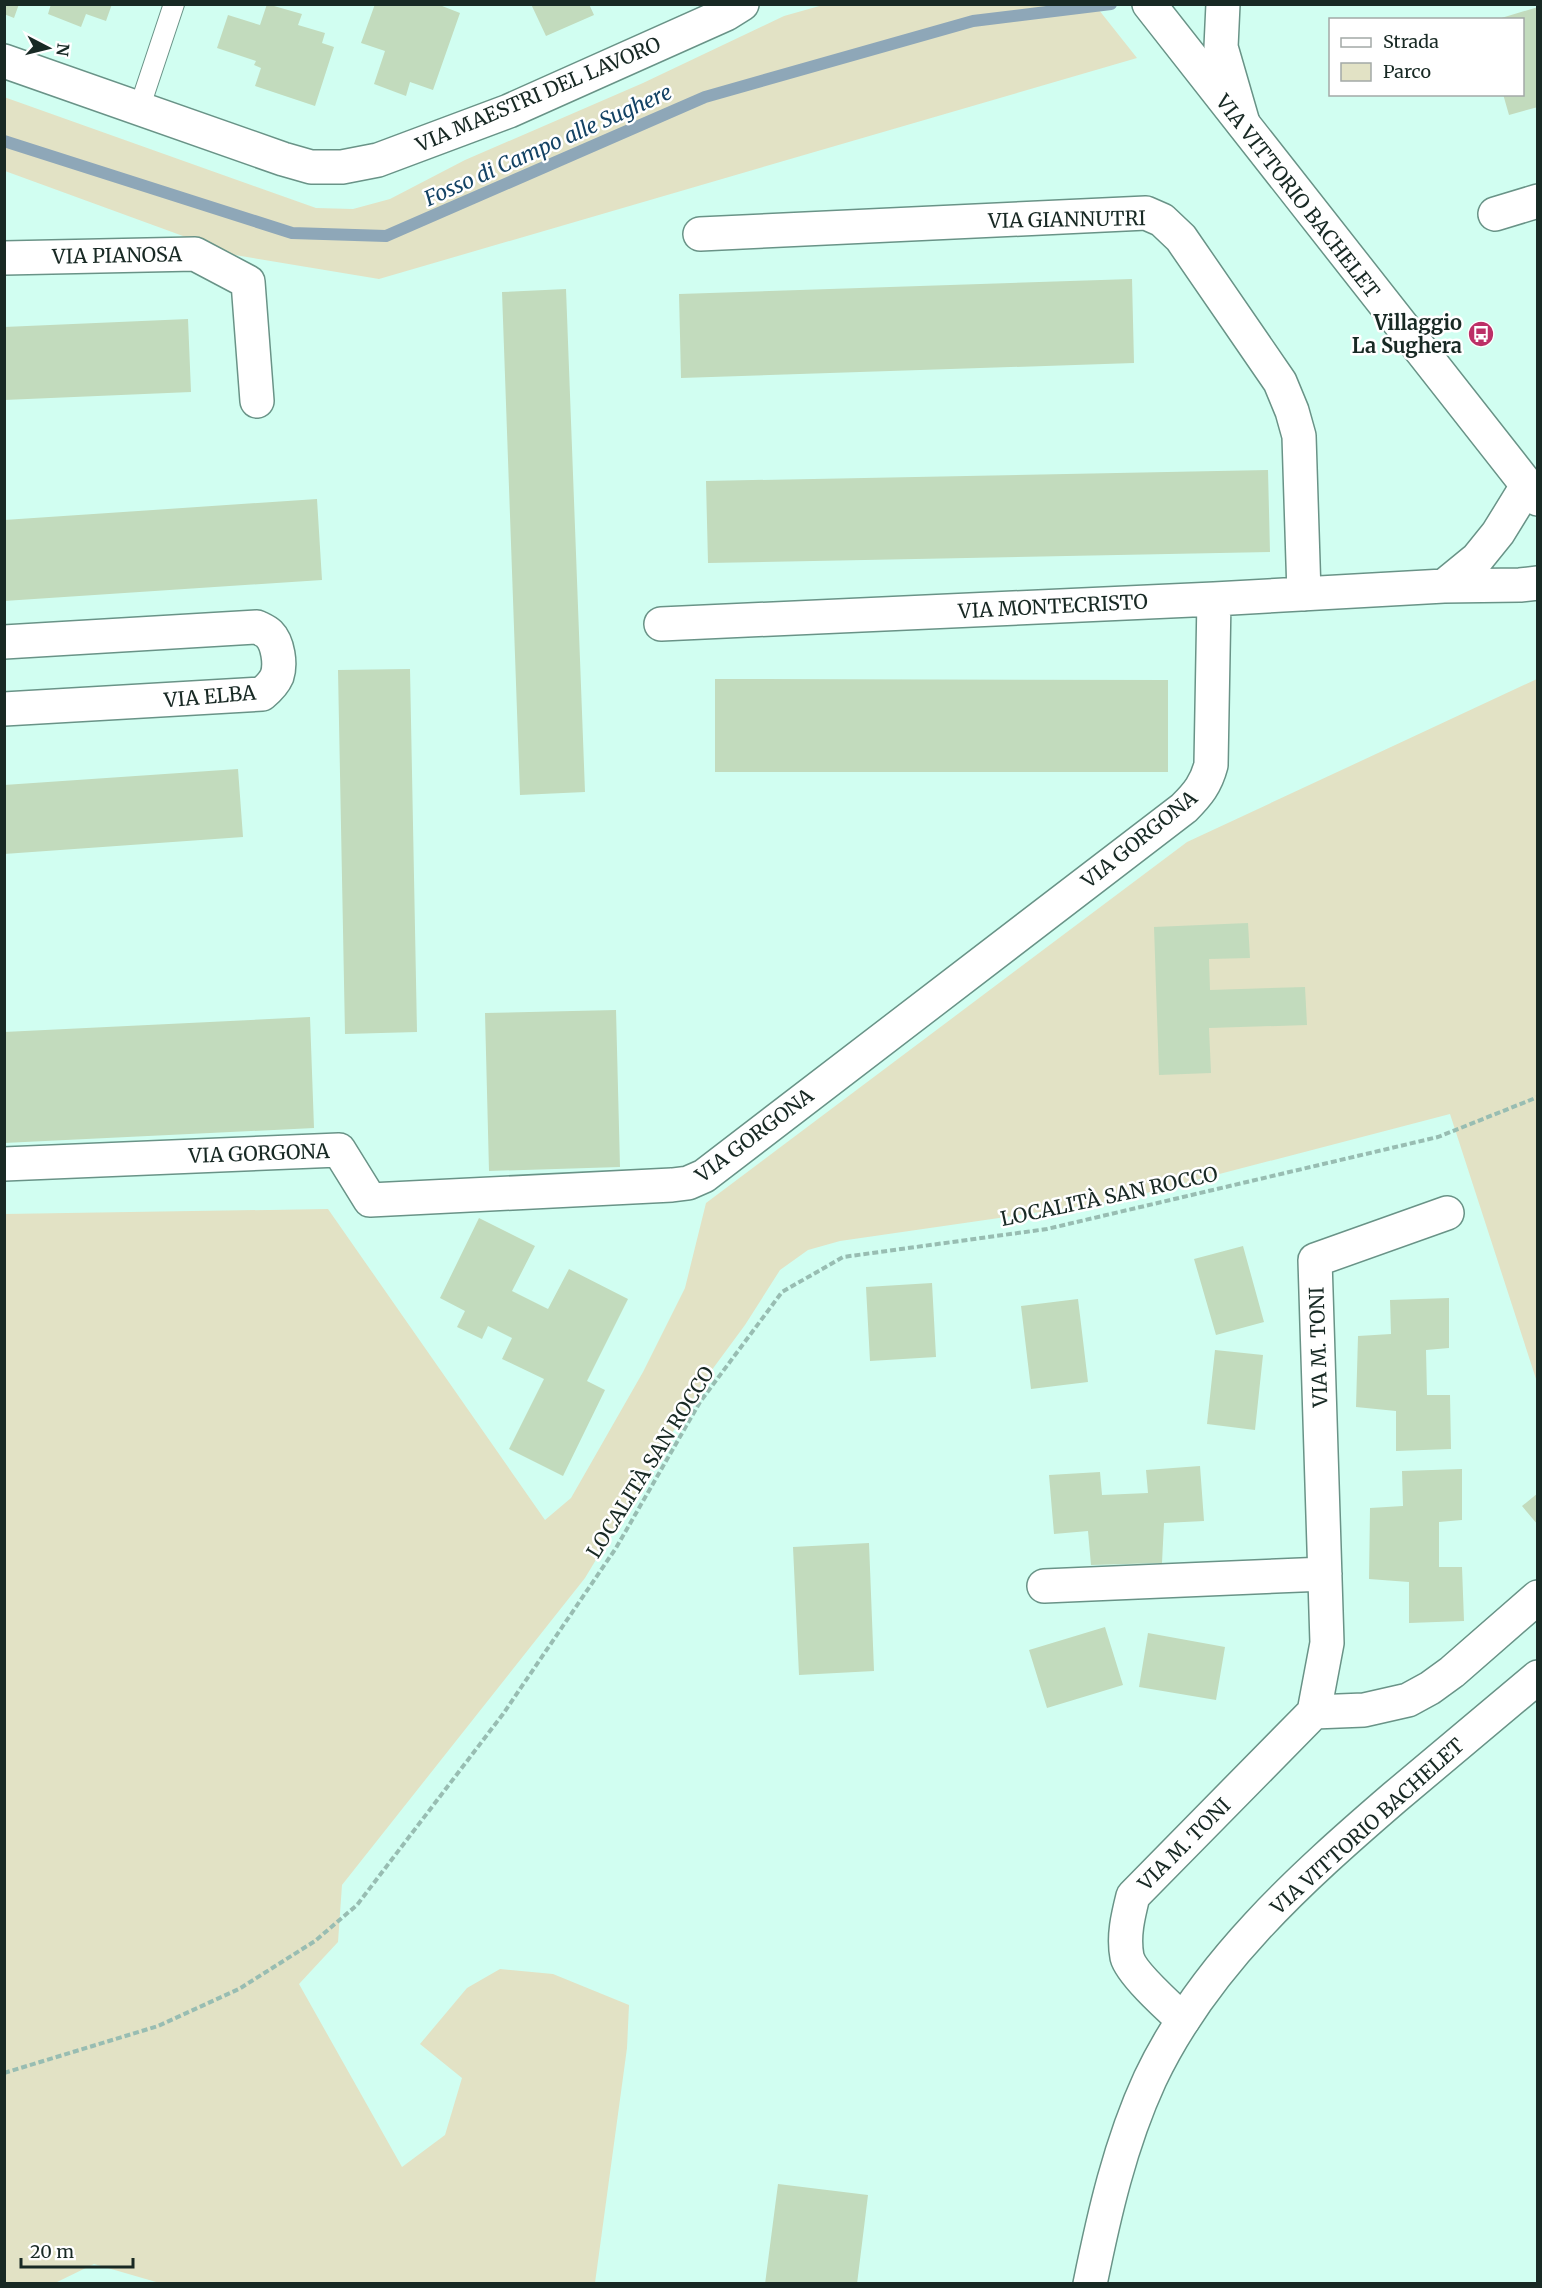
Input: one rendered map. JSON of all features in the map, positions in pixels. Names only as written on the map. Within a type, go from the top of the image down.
[{"type":"street","name":"VIA VITTORIO BACHELET","points":[[1149,4],[1532,493]]},
{"type":"street","points":[[1222,4],[1221,47],[1244,128]]},
{"type":"street","name":"VIA MAESTRI DEL LAVORO","points":[[4,61],[310,167],[342,166],[378,160],[509,111],[740,8]]},
{"type":"street","points":[[1495,214],[1538,201]]},
{"type":"street","name":"VIA GIANNUTRI","points":[[700,234],[1146,213],[1162,219],[1181,238],[1280,382],[1292,411],[1299,436],[1304,594]]},
{"type":"street","name":"VIA PIANOSA","points":[[4,258],[195,254],[248,282],[257,401]]},
{"type":"street","points":[[1444,586],[1477,559],[1532,493]]},
{"type":"street","name":"VIA MONTECRISTO","points":[[661,624],[1538,583]]},
{"type":"street","name":"VIA GORGONA","points":[[4,1164],[339,1150],[370,1200],[672,1185],[688,1183],[704,1176],[1184,808],[1199,794],[1206,782],[1211,765],[1214,599]]},
{"type":"street","name":"VIA ELBA","points":[[4,642],[257,627],[270,634],[276,645],[278,675],[272,686],[262,694],[4,709]]},
{"type":"street","name":"VIA M. TONI","points":[[1183,2020],[1152,1990],[1127,1959],[1125,1929],[1133,1896],[1314,1712],[1327,1643],[1315,1260],[1447,1214]]},
{"type":"street","points":[[1044,1586],[1325,1574]]},
{"type":"street","points":[[1314,1712],[1364,1710],[1408,1700],[1452,1672],[1538,1596]]},
{"type":"street","name":"VIA VITTORIO BACHELET","points":[[1090,2283],[1103,2219],[1125,2145],[1150,2079],[1183,2020],[1240,1943],[1296,1886],[1359,1827],[1538,1677]]},
{"type":"lane","points":[[139,109],[174,4]]},
{"type":"path","name":"LOCALITÀ SAN ROCCO","points":[[4,2073],[158,2026],[239,1989],[315,1941],[357,1905],[502,1714],[616,1548],[700,1402],[782,1292],[843,1257],[1047,1229],[1438,1137],[1538,1097]]},
{"type":"green space","points":[[823,5],[1095,5],[1137,58],[379,279],[235,255],[5,171],[4,97],[316,208],[353,209],[390,199],[465,160],[643,83],[784,16]]},
{"type":"green space","points":[[1537,679],[1537,1382],[1450,1114],[1116,1201],[840,1241],[808,1250],[780,1270],[745,1325],[703,1382],[585,1578],[342,1885],[338,1942],[299,1984],[402,2167],[445,2135],[462,2078],[420,2044],[467,1988],[500,1969],[553,1974],[629,2005],[627,2048],[595,2283],[163,2284],[94,2264],[55,2283],[5,2283],[4,1214],[328,1209],[545,1520],[571,1498],[643,1372],[685,1288],[706,1203],[1187,842]]},
{"type":"building","points":[[4,4],[19,4],[14,18],[4,14]]},
{"type":"building","points":[[51,4],[112,4],[106,21],[86,14],[81,27],[48,14]]},
{"type":"building","points":[[267,4],[302,14],[298,25],[325,33],[322,43],[334,47],[315,106],[255,86],[261,68],[254,65],[256,61],[217,48],[228,15],[260,25]]},
{"type":"building","points":[[375,4],[437,4],[460,13],[433,90],[410,82],[406,96],[374,84],[385,51],[361,43]]},
{"type":"building","points":[[531,4],[589,4],[594,15],[546,36]]},
{"type":"building","points":[[1538,7],[1538,107],[1509,115],[1504,96],[1524,96],[1524,18],[1501,18]]},
{"type":"building","points":[[1132,279],[1134,363],[681,378],[679,294]]},
{"type":"building","points":[[566,289],[585,792],[520,795],[502,292]]},
{"type":"building","points":[[188,319],[191,392],[4,400],[4,327]]},
{"type":"building","points":[[1268,470],[1270,552],[708,563],[706,481]]},
{"type":"building","points":[[317,499],[322,580],[4,601],[4,520]]},
{"type":"building","points":[[410,669],[417,1032],[345,1034],[338,670]]},
{"type":"building","points":[[715,679],[1168,680],[1168,772],[715,772]]},
{"type":"building","points":[[238,769],[243,837],[4,854],[4,785]]},
{"type":"building","points":[[1248,923],[1250,958],[1209,959],[1210,990],[1305,987],[1307,1025],[1209,1028],[1211,1073],[1159,1075],[1154,927]]},
{"type":"building","points":[[616,1010],[620,1167],[489,1171],[485,1013]]},
{"type":"building","points":[[310,1017],[314,1128],[4,1143],[4,1032]]},
{"type":"building","points":[[479,1218],[535,1246],[512,1291],[548,1309],[569,1269],[628,1299],[587,1381],[605,1390],[563,1476],[509,1449],[544,1379],[502,1359],[512,1338],[488,1326],[482,1339],[457,1327],[465,1311],[440,1298]]},
{"type":"building","points":[[1243,1246],[1264,1322],[1216,1335],[1194,1259]]},
{"type":"building","points":[[932,1283],[936,1357],[870,1361],[866,1287]]},
{"type":"building","points":[[1449,1298],[1449,1348],[1426,1350],[1427,1395],[1450,1395],[1451,1449],[1396,1451],[1396,1411],[1356,1407],[1358,1336],[1391,1334],[1390,1300]]},
{"type":"building","points":[[1078,1299],[1088,1382],[1031,1389],[1021,1306]]},
{"type":"building","points":[[1215,1350],[1263,1355],[1255,1430],[1207,1424]]},
{"type":"building","points":[[1200,1466],[1204,1521],[1164,1523],[1162,1563],[1091,1565],[1088,1531],[1054,1534],[1049,1475],[1100,1472],[1102,1495],[1148,1493],[1146,1470]]},
{"type":"building","points":[[1462,1469],[1462,1520],[1439,1522],[1439,1567],[1462,1567],[1464,1621],[1409,1623],[1409,1582],[1369,1579],[1370,1508],[1403,1506],[1402,1471]]},
{"type":"building","points":[[1538,1493],[1538,1525],[1522,1506]]},
{"type":"building","points":[[869,1543],[874,1671],[799,1675],[793,1547]]},
{"type":"building","points":[[1105,1627],[1123,1685],[1047,1708],[1029,1650]]},
{"type":"building","points":[[1148,1633],[1225,1647],[1216,1700],[1139,1687]]},
{"type":"building","points":[[778,2184],[868,2195],[857,2284],[765,2284]]},
{"type":"waterway","name":"Fosso di Campo alle Sughere","points":[[4,141],[292,233],[386,236],[705,97],[973,21],[1111,4]]},
{"type":"place","name":"Villaggio La Sughera","points":[[1481,334]]}]
